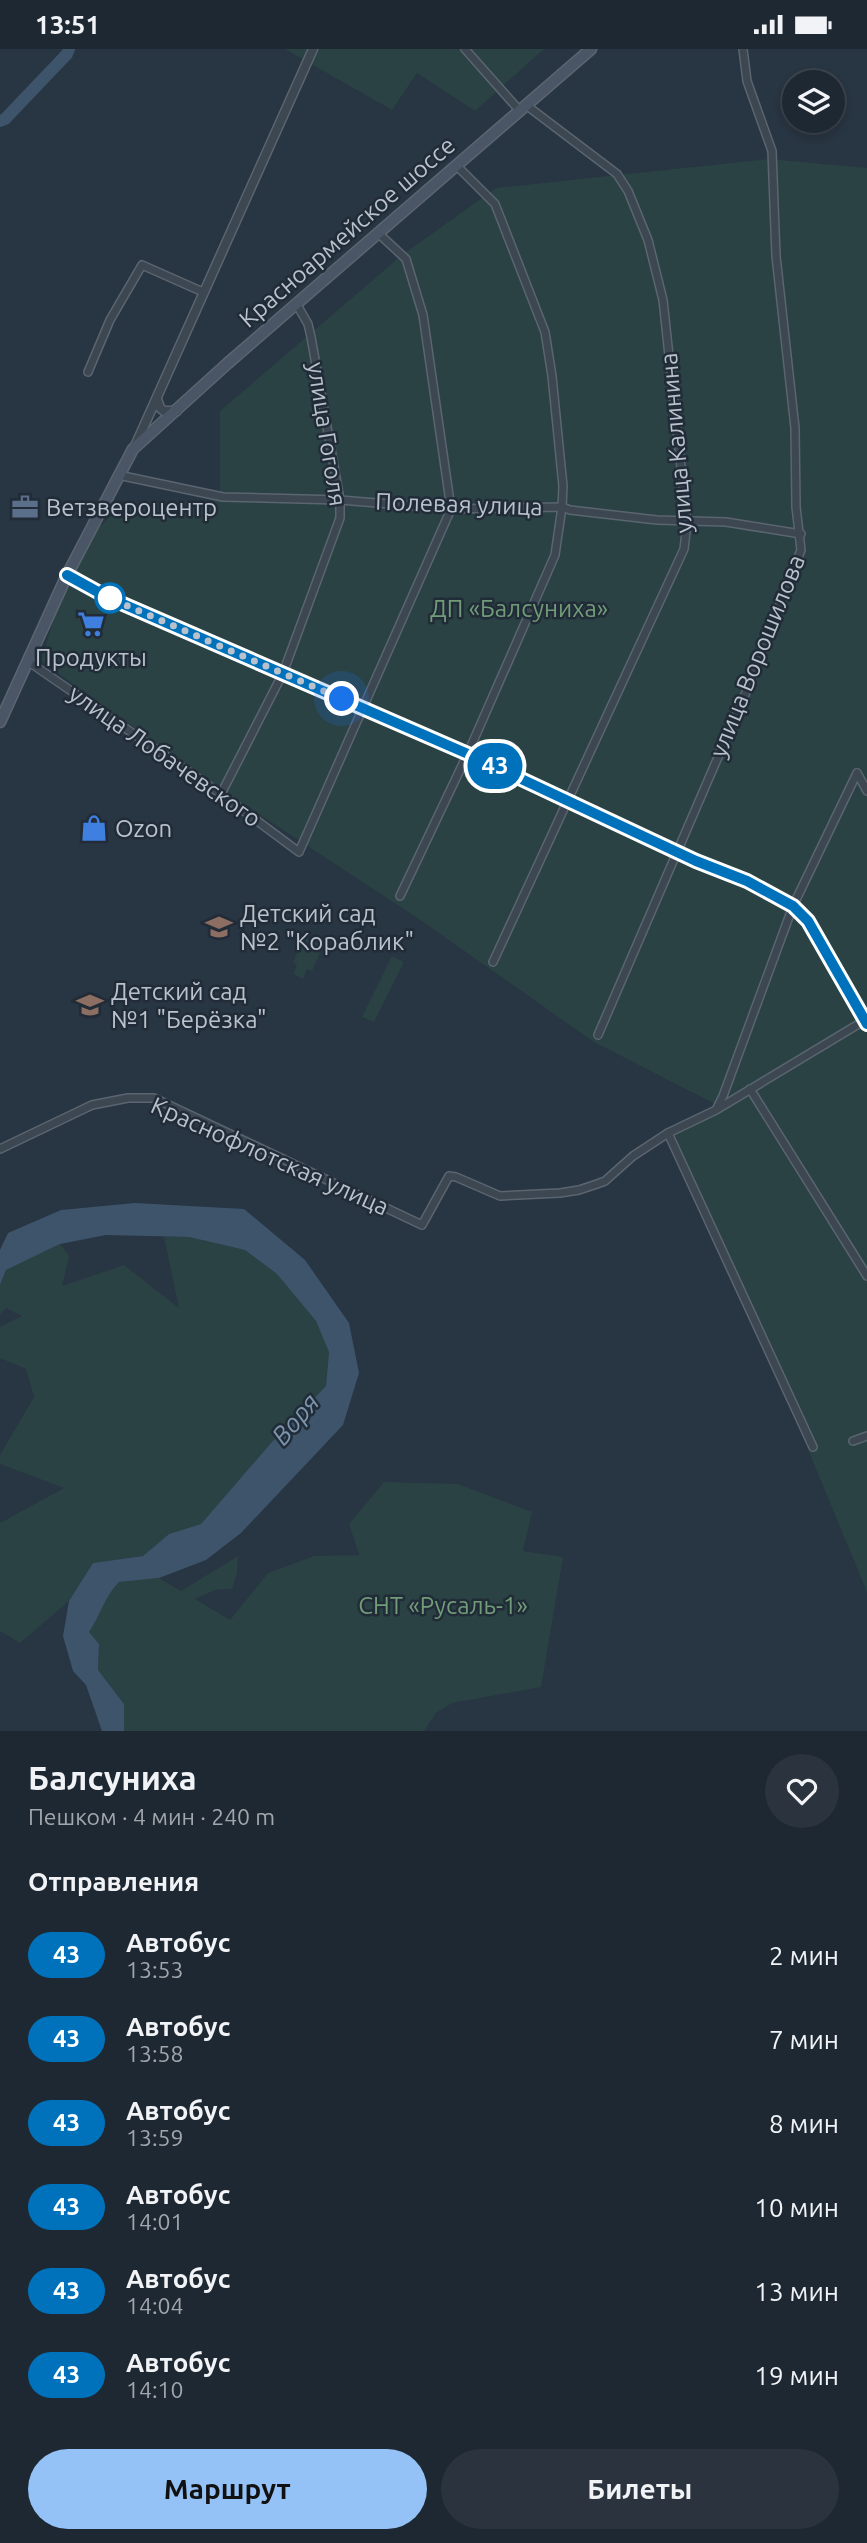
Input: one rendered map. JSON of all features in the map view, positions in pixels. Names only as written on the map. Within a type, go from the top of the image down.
[{"type":"main road","name":"Красноармейское шоссе","points":[[0,722],[67,575],[133,449],[591,49]]},
{"type":"street","points":[[133,449],[313,49]]},
{"type":"street","name":"улица Калинина","points":[[465,49],[523,107],[617,174],[628,191],[648,240],[663,300],[687,523],[684,549],[493,962]]},
{"type":"street","name":"улица Ворошилова","points":[[598,1035],[747,690],[799,559],[801,534],[796,507],[795,428],[776,256],[772,151],[747,81],[743,49]]},
{"type":"street","points":[[400,896],[468,754],[555,555],[562,507],[561,459],[545,332],[495,204],[456,165]]},
{"type":"street","points":[[362,708],[451,509],[423,315],[406,259],[378,233]]},
{"type":"street","points":[[88,372],[110,320],[142,265],[203,292]]},
{"type":"street","name":"улица Гоголя","points":[[221,794],[283,673],[341,518],[311,337],[297,305]]},
{"type":"street","points":[[157,399],[164,411],[177,411]]},
{"type":"street","name":"Полевая улица","points":[[118,475],[223,497],[340,500],[451,509],[562,507],[687,523],[726,522],[801,534]]},
{"type":"street","points":[[67,575],[107,597],[468,754],[676,852],[747,881],[793,906],[808,921],[866,1021],[716,1110],[668,1133],[813,1447]]},
{"type":"street","name":"улица Лобачевского","points":[[29,662],[221,794],[299,852],[362,708]]},
{"type":"street","points":[[716,1110],[793,906],[857,773],[867,791]]},
{"type":"street","points":[[750,1089],[867,1276]]},
{"type":"street","name":"Краснофлотская улица","points":[[0,1149],[92,1105],[128,1098],[154,1098],[422,1225],[449,1176],[500,1196],[534,1196],[579,1190],[605,1181],[633,1156],[668,1133]]},
{"type":"street","points":[[853,1441],[867,1436]]},
{"type":"green space","points":[[285,49],[544,49],[475,111],[417,73],[392,110]]},
{"type":"green space","name":"ДП «Балсуниха»","points":[[769,159],[867,168],[867,1592],[763,1341],[668,1136],[717,1105],[594,1042],[416,917],[222,790],[41,661],[67,575],[86,540],[123,504],[220,500],[220,411],[402,255],[496,188]]},
{"type":"green space","points":[[304,937],[323,945],[312,971],[307,969],[303,979],[293,974],[297,965],[293,962]]},
{"type":"green space","points":[[392,956],[404,962],[374,1022],[362,1017]]},
{"type":"green space","points":[[164,1237],[189,1237],[245,1250],[277,1274],[316,1321],[329,1352],[326,1386],[271,1443],[201,1524],[169,1534],[143,1556],[93,1563],[69,1601],[20,1643],[0,1631],[0,1523],[64,1488],[0,1464],[0,1455],[34,1397],[26,1369],[0,1358],[0,1327],[22,1316],[6,1308],[0,1314],[0,1285],[6,1270],[60,1244],[69,1256],[62,1286],[124,1265],[179,1308]]},
{"type":"green space","name":"СНТ «Русаль-1»","points":[[384,1482],[458,1484],[532,1512],[523,1551],[563,1557],[541,1687],[452,1703],[436,1713],[424,1731],[124,1731],[124,1704],[98,1670],[99,1644],[88,1632],[119,1582],[159,1578],[181,1591],[238,1556],[232,1589],[215,1590],[195,1599],[230,1620],[268,1573],[314,1556],[359,1555],[349,1524]]},
{"type":"water","points":[[135,1203],[244,1209],[305,1260],[349,1323],[359,1373],[343,1425],[241,1533],[206,1560],[159,1578],[119,1582],[114,1588],[89,1632],[99,1644],[98,1670],[124,1704],[124,1731],[102,1731],[86,1685],[73,1671],[63,1636],[69,1601],[93,1563],[143,1556],[169,1534],[201,1524],[271,1443],[326,1386],[329,1352],[316,1321],[277,1274],[245,1250],[189,1237],[106,1235],[60,1244],[6,1270],[0,1285],[0,1250],[8,1233],[61,1210]]},
{"type":"waterway","name":"Воря","points":[[0,121],[5,119],[69,49]]},
{"type":"bus line","name":"43","points":[[67,575],[107,597],[468,754],[696,861],[747,881],[793,906],[808,921],[867,1024]]},
{"type":"place","name":"Ветзвероцентр","points":[[25,507]]},
{"type":"place","name":"Продукты","points":[[91,624]]},
{"type":"place","name":"Ozon","points":[[94,828]]},
{"type":"place","name":"Детский сад №2 \"Кораблик\"","points":[[219,927]]},
{"type":"place","name":"Детский сад №1 \"Берёзка\"","points":[[90,1005]]},
{"type":"route","points":[[110,598],[107,597],[342,699]]}]
